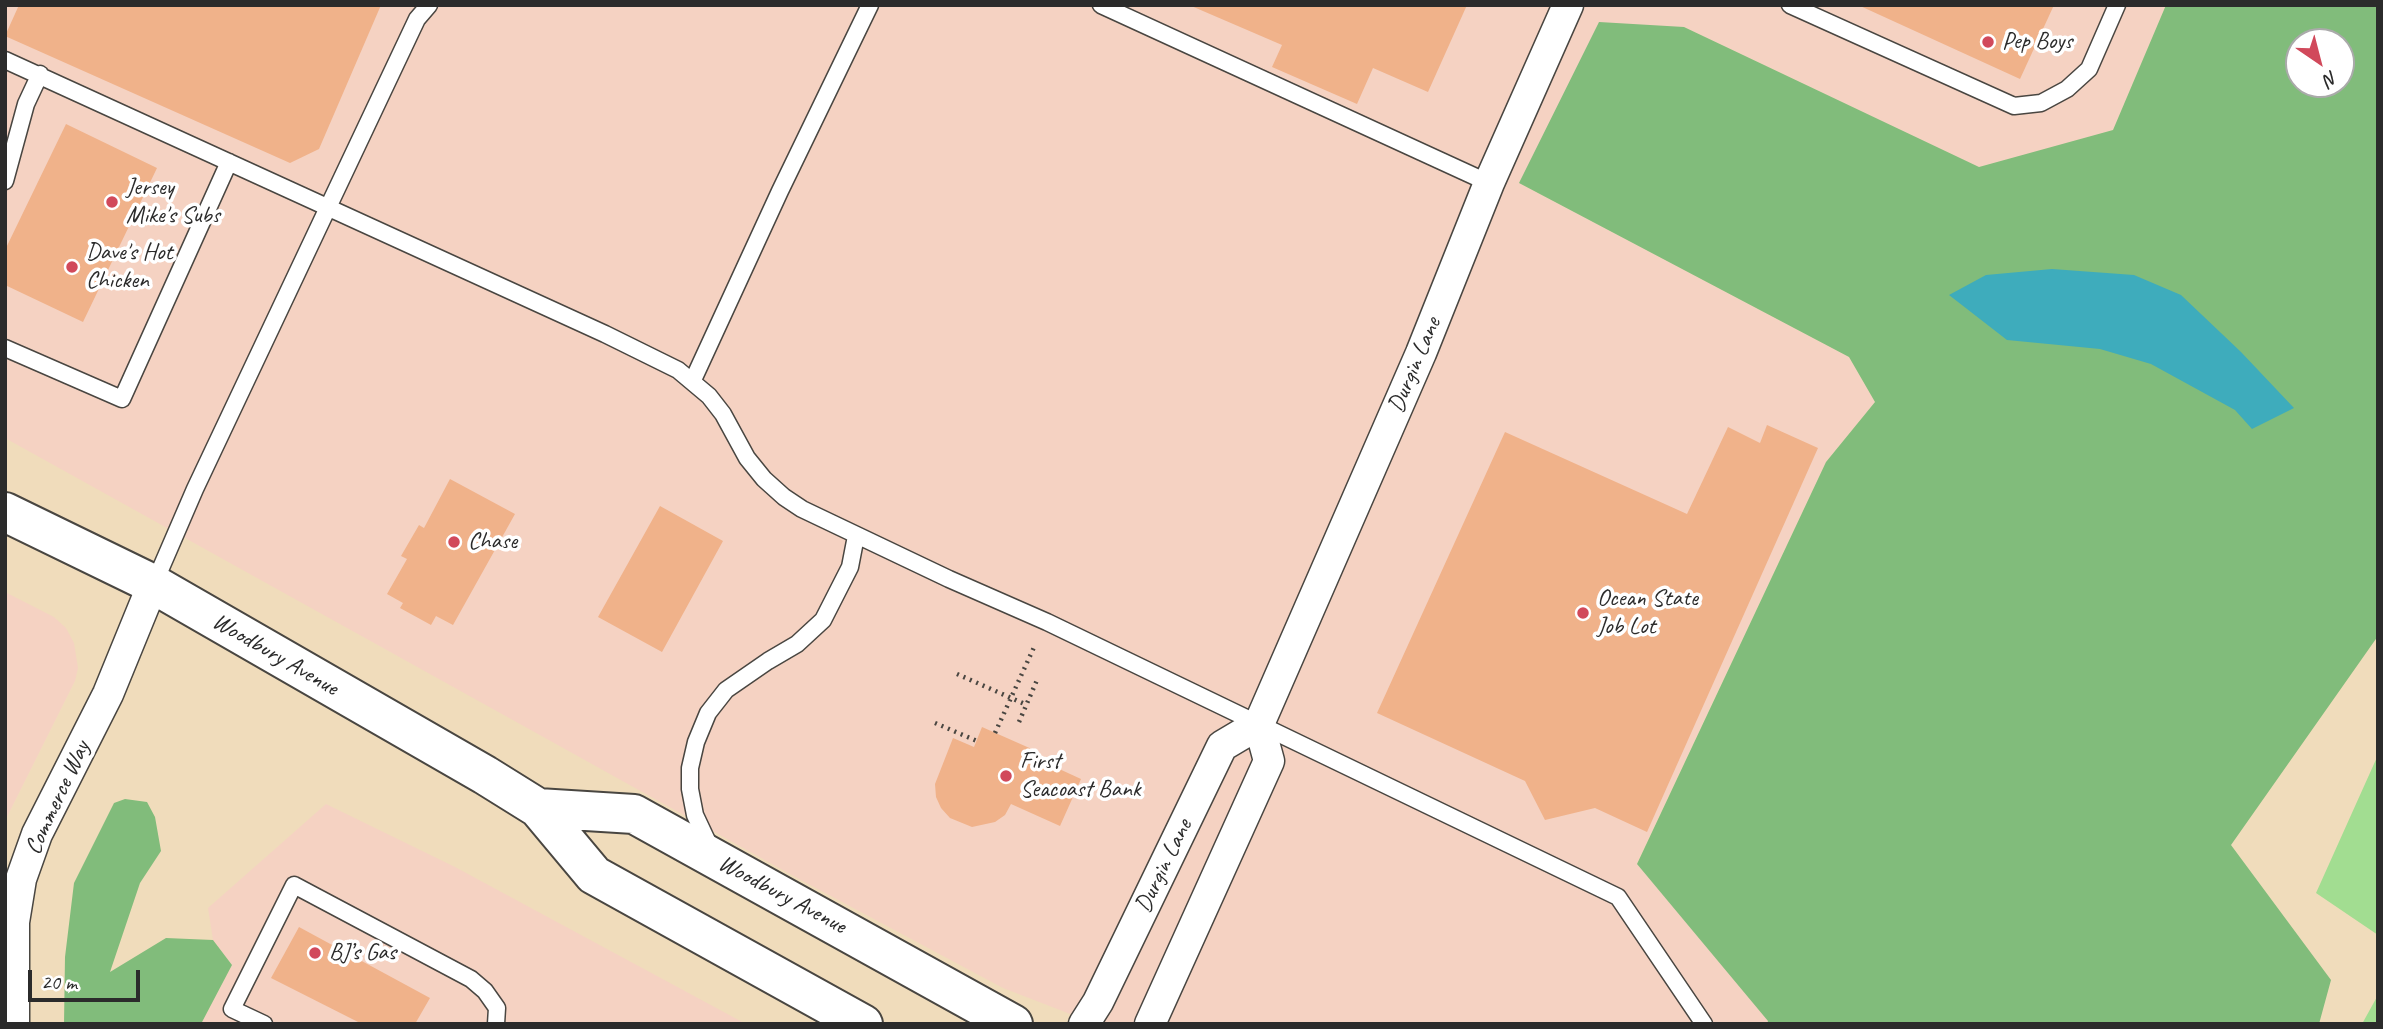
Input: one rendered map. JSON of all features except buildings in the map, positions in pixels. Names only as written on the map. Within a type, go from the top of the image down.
[{"type":"main road","name":"Woodbury Avenue","points":[[5,512],[153,584],[485,775],[538,808],[594,875],[863,1024]]},
{"type":"main road","name":"Woodbury Avenue","points":[[538,808],[635,814],[1013,1024]]},
{"type":"street","name":"Durgin Lane","points":[[1084,1024],[1098,1002],[1222,746],[1259,724],[1421,354],[1489,183],[1568,5]]},
{"type":"street","name":"Commerce Way","points":[[14,1024],[14,922],[21,879],[37,834],[108,694],[153,584]]},
{"type":"street","name":"Durgin Lane","points":[[1150,1024],[1269,761],[1259,724]]},
{"type":"lane","points":[[153,584],[195,489],[417,19],[429,5]]},
{"type":"lane","points":[[693,380],[870,5]]},
{"type":"lane","points":[[1101,5],[1489,183]]},
{"type":"lane","points":[[1790,5],[2014,106],[2041,103],[2067,89],[2089,69],[2118,5]]},
{"type":"lane","points":[[5,60],[640,350],[693,380],[723,414],[747,458],[764,479],[794,504],[856,536],[1047,622],[1618,897],[1704,1024]]},
{"type":"lane","points":[[5,181],[26,104],[40,74]]},
{"type":"lane","points":[[5,348],[122,399],[229,162]]},
{"type":"lane","points":[[715,859],[695,815],[690,789],[693,755],[708,713],[726,690],[797,644],[823,620],[850,567],[856,536]]},
{"type":"lane","points":[[264,1024],[232,1009],[294,885],[471,979],[485,991],[497,1008],[496,1024]]},
{"type":"path","points":[[995,733],[1034,646]]},
{"type":"path","points":[[957,674],[1027,705]]},
{"type":"path","points":[[1019,722],[1038,680]]},
{"type":"path","points":[[935,723],[976,741]]},
{"type":"shaded area","points":[[5,5],[2166,5],[2113,130],[2034,153],[1978,167],[1684,27],[1519,183],[1849,357],[1875,402],[1826,462],[1637,863],[1769,1021],[1767,1024],[1096,1024],[1003,988],[799,879],[5,438]]},
{"type":"shaded area","points":[[5,592],[54,617],[66,628],[74,643],[78,668],[75,681],[5,821]]},
{"type":"shaded area","points":[[326,804],[455,867],[746,1024],[201,1024],[232,965],[213,940],[208,908]]},
{"type":"green space","points":[[2166,5],[2378,5],[2378,636],[2231,845],[2331,980],[2319,1024],[1767,1024],[1768,1021],[1637,864],[1826,462],[1875,402],[1849,357],[1519,183],[1599,22],[1684,27],[1979,167],[2113,130]]},
{"type":"green space","points":[[2378,755],[2378,935],[2316,893]]},
{"type":"green space","points":[[125,799],[147,802],[155,817],[161,851],[140,883],[110,972],[166,938],[213,940],[232,965],[201,1024],[64,1024],[65,957],[74,883],[114,803]]},
{"type":"green space","points":[[2378,995],[2378,1024],[2362,1024]]},
{"type":"water","points":[[2052,269],[2134,275],[2181,295],[2241,352],[2294,408],[2252,429],[2235,410],[2151,364],[2100,349],[2007,340],[1949,295],[1986,275]]},
{"type":"place","name":"Pep Boys","points":[[1988,42]]},
{"type":"place","name":"Jersey Mike's Subs","points":[[112,202]]},
{"type":"place","name":"Dave's Hot Chicken","points":[[72,267]]},
{"type":"place","name":"Chase","points":[[454,542]]},
{"type":"place","name":"Ocean State Job Lot","points":[[1583,613]]},
{"type":"place","name":"First Seacoast Bank","points":[[1006,776]]},
{"type":"place","name":"BJ’s Gas","points":[[315,953]]}]
